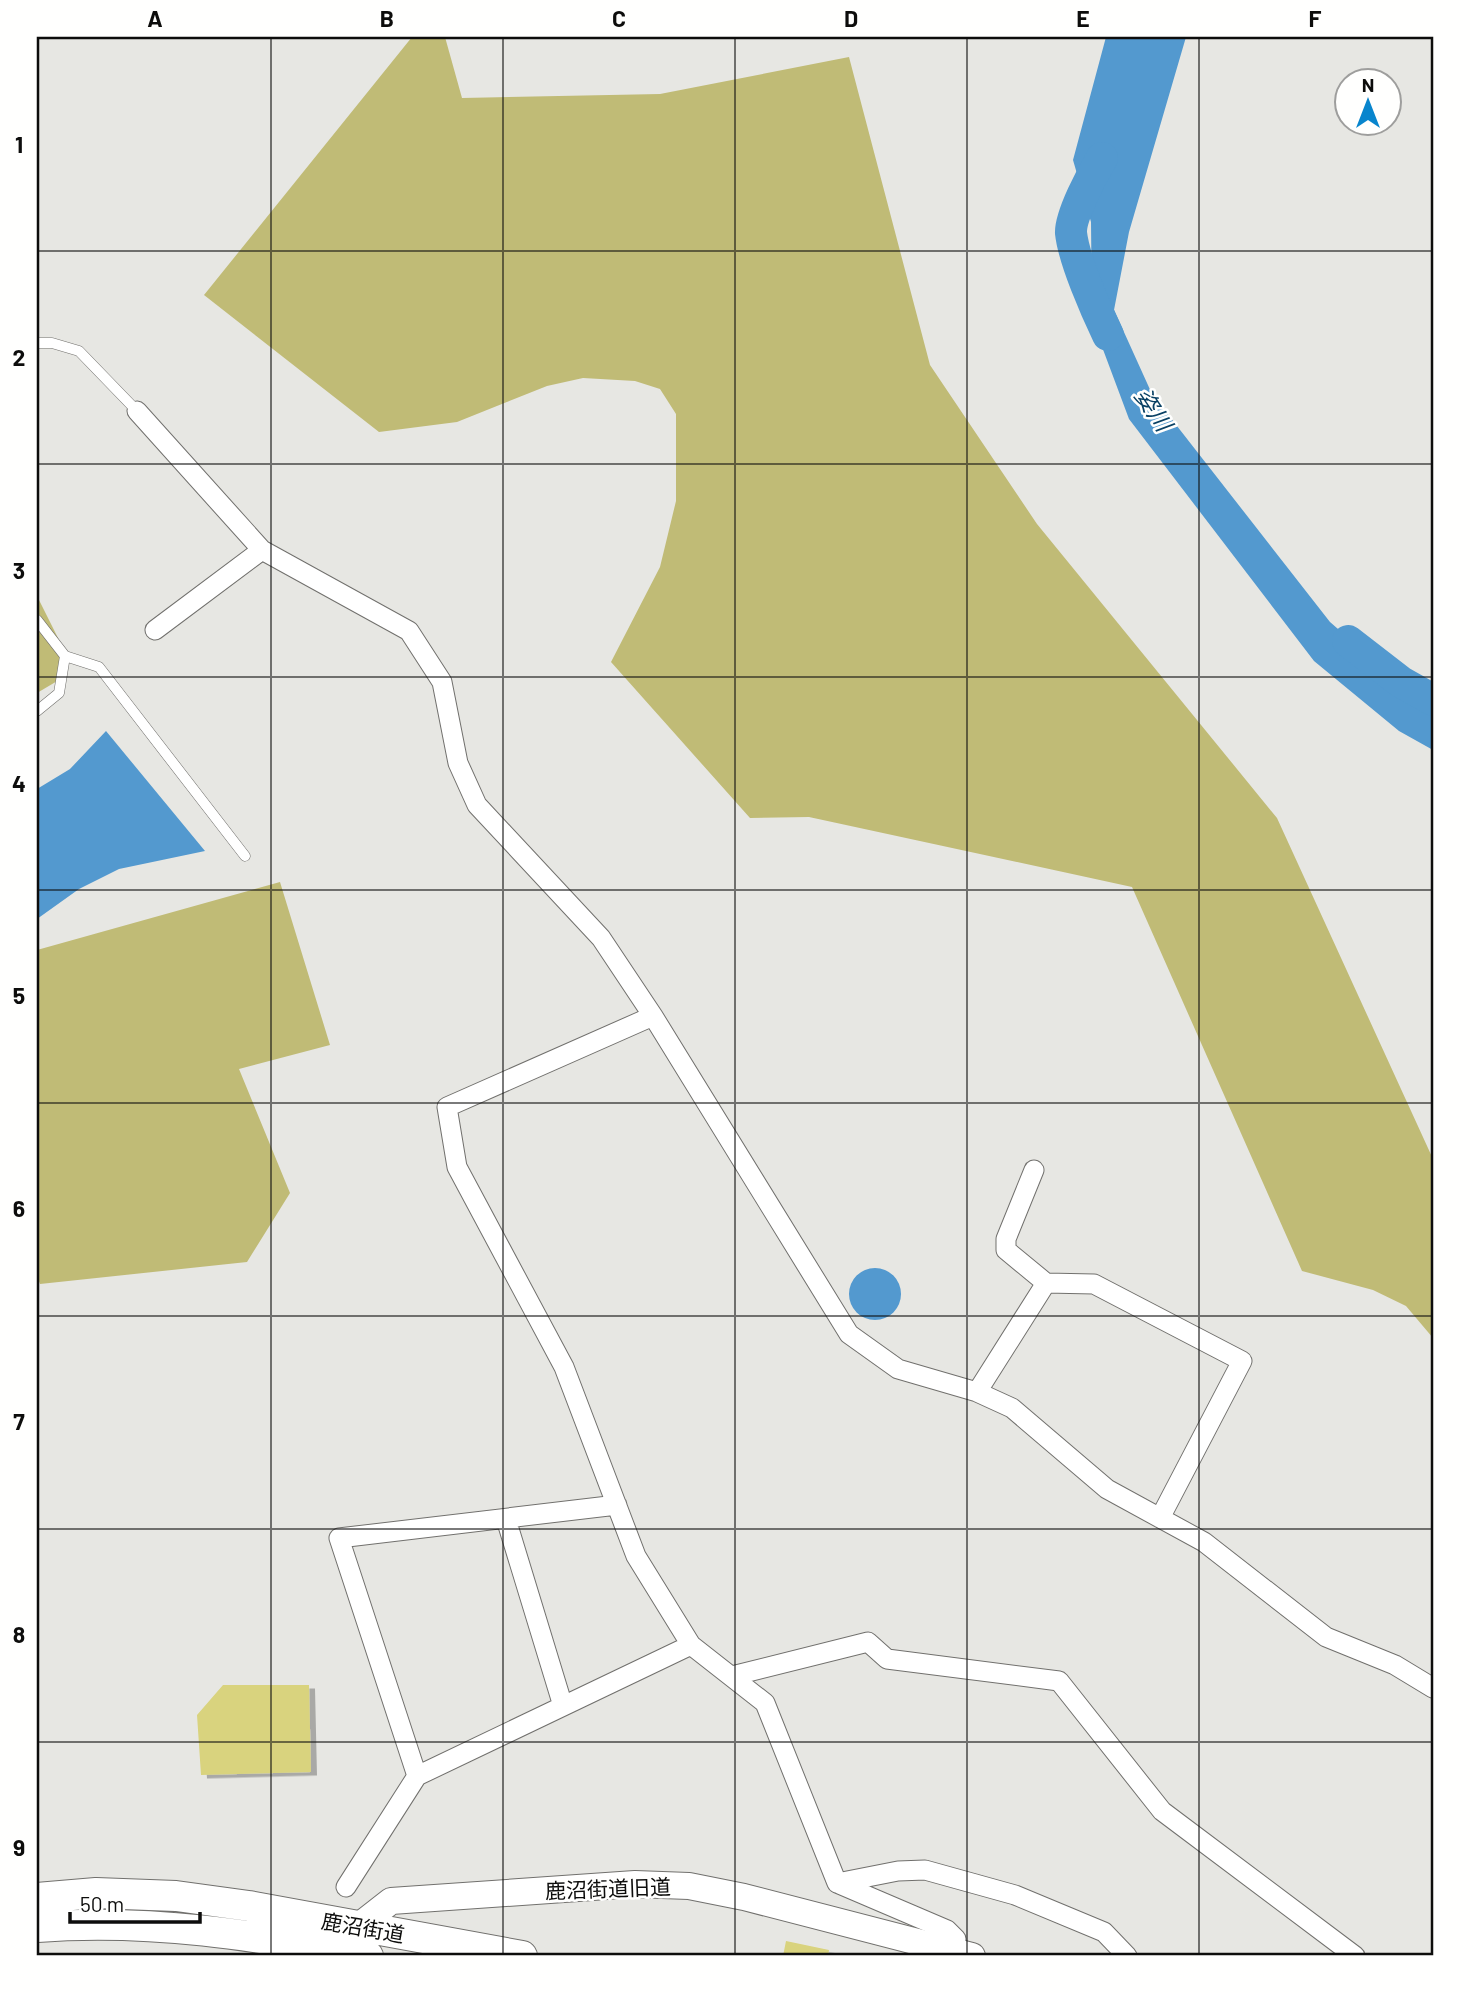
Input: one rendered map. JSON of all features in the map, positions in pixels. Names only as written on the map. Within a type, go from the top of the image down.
[{"type":"main road","name":"鹿沼街道","points":[[37,1898],[96,1893],[176,1896],[522,1956]]},
{"type":"main road","name":"鹿沼街道","points":[[37,1927],[81,1923],[169,1925],[349,1955]]},
{"type":"street","points":[[136,411],[262,550],[409,631],[442,682],[458,763],[478,805],[601,938],[653,1016],[849,1334],[898,1369],[977,1392],[1012,1408],[1107,1489],[1204,1542],[1326,1637],[1395,1665],[1433,1688]]},
{"type":"street","points":[[155,630],[262,550]]},
{"type":"street","points":[[653,1016],[447,1107],[457,1167],[564,1367],[636,1556],[691,1645],[765,1703],[838,1883],[947,1930],[956,1939],[963,1954]]},
{"type":"street","points":[[1034,1170],[1006,1239],[1006,1250],[1045,1283],[1094,1284],[1242,1361],[1160,1518]]},
{"type":"street","points":[[977,1392],[1045,1283]]},
{"type":"street","points":[[417,1776],[339,1538],[617,1505]]},
{"type":"street","points":[[506,1519],[563,1706]]},
{"type":"street","points":[[732,1676],[868,1642],[887,1659],[1059,1681],[1162,1811],[1355,1956]]},
{"type":"street","points":[[346,1887],[417,1776],[691,1645]]},
{"type":"street","points":[[838,1883],[898,1871],[925,1870],[1015,1895],[1104,1931],[1128,1956]]},
{"type":"street","name":"鹿沼街道旧道","points":[[349,1955],[359,1926],[391,1901],[649,1884],[689,1886],[744,1897],[963,1954]]},
{"type":"lane","points":[[37,343],[79,351],[136,411]]},
{"type":"lane","points":[[37,620],[65,656],[99,667],[245,856]]},
{"type":"lane","points":[[37,711],[59,692],[65,656]]},
{"type":"shaded area","points":[[412,37],[445,37],[462,98],[660,94],[849,57],[930,365],[1037,524],[1277,818],[1433,1159],[1433,1338],[1406,1306],[1373,1290],[1302,1271],[1132,887],[809,817],[750,818],[611,662],[660,567],[676,501],[676,414],[660,389],[635,381],[583,378],[547,386],[457,422],[379,432],[204,295]]},
{"type":"shaded area","points":[[37,596],[68,658],[64,677],[37,693]]},
{"type":"shaded area","points":[[280,882],[330,1045],[239,1069],[290,1193],[247,1262],[40,1284],[37,1276],[37,950]]},
{"type":"water","points":[[1106,37],[1186,37],[1129,232],[1114,310],[1152,394],[1330,622],[1416,697],[1433,705],[1433,750],[1399,731],[1314,661],[1129,419],[1092,320],[1091,222],[1073,160]]},
{"type":"water","points":[[106,731],[205,851],[119,869],[79,889],[37,919],[37,789],[70,769]]},
{"type":"water","points":[[875,1268],[885,1270],[893,1276],[899,1284],[899,1304],[893,1312],[885,1318],[875,1320],[865,1318],[857,1312],[851,1304],[849,1294],[851,1284],[857,1276],[865,1270]]},
{"type":"building","points":[[223,1685],[309,1685],[311,1772],[201,1775],[197,1715]]},
{"type":"building","points":[[786,1941],[829,1950],[828,1956],[783,1956]]},
{"type":"waterway","name":"姿川","points":[[1102,158],[1078,206],[1071,233],[1081,271],[1108,335]]},
{"type":"waterway","name":"姿川","points":[[1348,641],[1401,682],[1433,700]]}]
